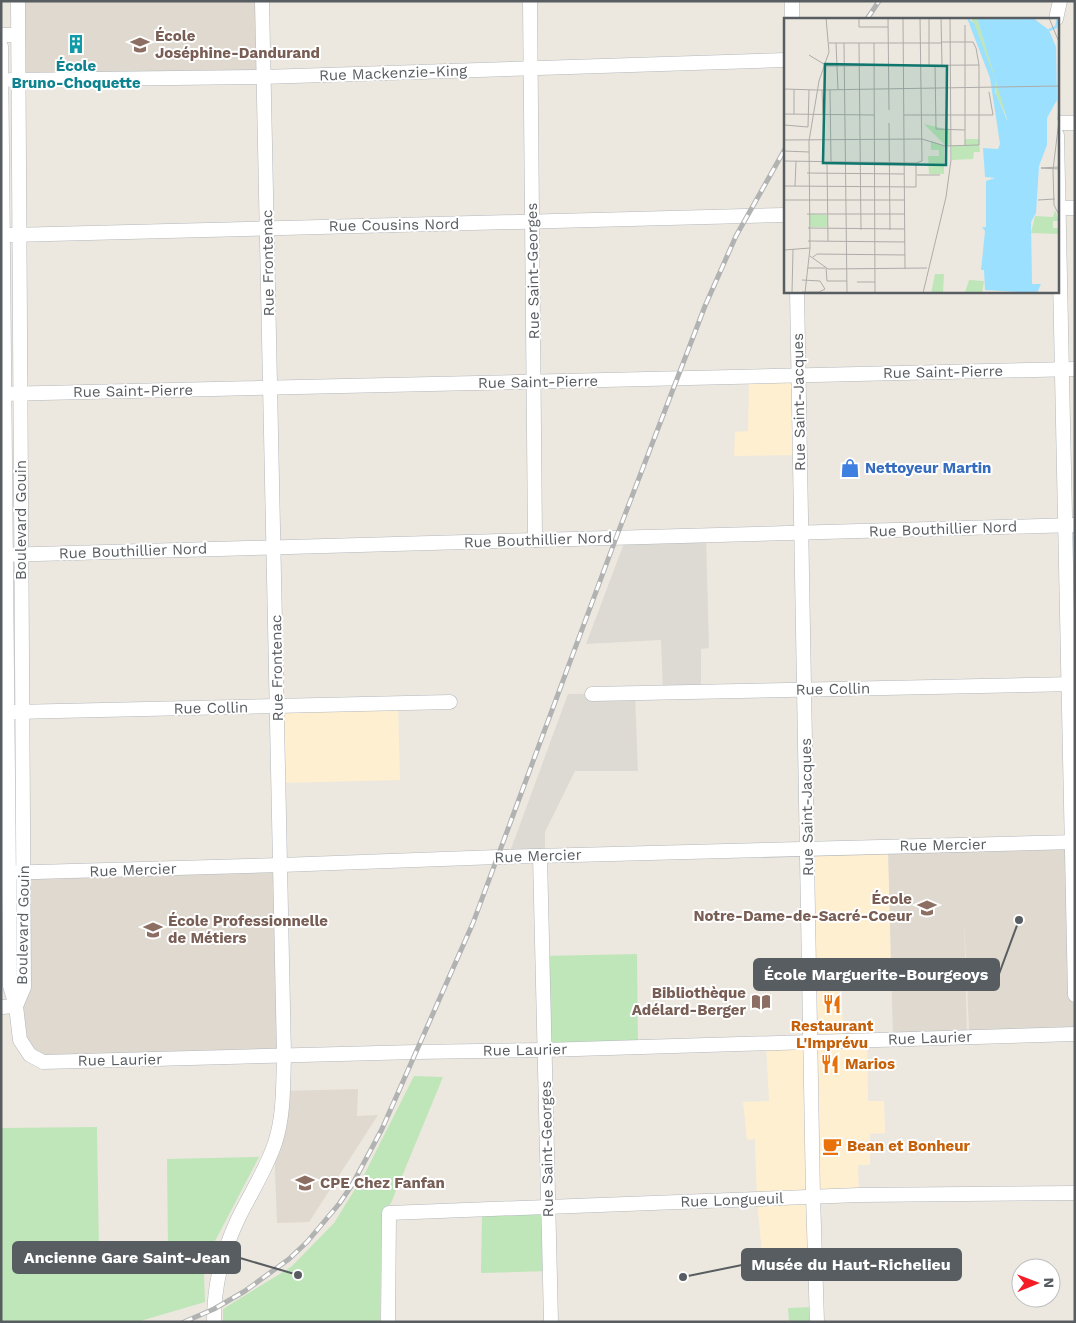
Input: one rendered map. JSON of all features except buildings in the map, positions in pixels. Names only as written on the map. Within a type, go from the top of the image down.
[{"type":"street","name":"Boulevard Gouin","points":[[16,1006],[24,987],[18,1]]},
{"type":"street","name":"Rue Frontenac","points":[[214,1322],[220,1263],[234,1227],[274,1144],[280,1123],[284,1056],[262,1]]},
{"type":"street","name":"Rue Saint-Georges","points":[[530,1],[535,540]]},
{"type":"street","points":[[792,1],[792,18]]},
{"type":"street","points":[[1056,18],[1060,1]]},
{"type":"street","points":[[1,35],[18,35]]},
{"type":"street","name":"Boulevard Gouin","points":[[1,46],[5,873],[10,986],[16,1006]]},
{"type":"street","name":"Rue Mackenzie-King","points":[[2,80],[264,78],[784,60]]},
{"type":"street","points":[[1058,123],[1075,123]]},
{"type":"street","points":[[1075,208],[1058,208],[1068,369],[1075,995]]},
{"type":"street","name":"Rue Cousins Nord","points":[[2,235],[784,215]]},
{"type":"street","name":"Rue Saint-Jacques","points":[[797,292],[812,1042],[813,1196],[817,1322]]},
{"type":"street","name":"Rue Saint-Pierre","points":[[3,394],[1068,369]]},
{"type":"street","name":"Rue Bouthillier Nord","points":[[4,555],[1070,526]]},
{"type":"street","name":"Rue Collin","points":[[592,694],[1072,684]]},
{"type":"street","name":"Rue Collin","points":[[4,712],[450,702]]},
{"type":"street","name":"Rue Mercier","points":[[5,873],[808,848],[1073,842]]},
{"type":"street","name":"Rue Saint-Georges","points":[[540,856],[551,1322]]},
{"type":"street","points":[[1,1007],[16,1006]]},
{"type":"street","name":"Rue Laurier","points":[[16,1006],[20,1040],[30,1055],[43,1062],[544,1050],[1075,1034]]},
{"type":"street","name":"Rue Longueuil","points":[[388,1322],[389,1213],[813,1196],[1075,1193]]},
{"type":"shaded area","name":"École Joséphine-Dandurand","points":[[18,1],[262,1],[263,77],[18,86]]},
{"type":"shaded area","points":[[799,376],[800,455],[734,456],[735,432],[748,431],[749,377]]},
{"type":"shaded area","points":[[706,535],[709,648],[701,649],[701,691],[663,692],[661,640],[586,644],[626,538]]},
{"type":"shaded area","points":[[635,693],[638,771],[575,771],[545,832],[545,856],[508,857],[568,694]]},
{"type":"shaded area","points":[[398,704],[400,780],[279,783],[277,706]]},
{"type":"shaded area","points":[[1072,842],[1075,1034],[893,1039],[888,846]],"holes":[[[964,917],[969,1029],[967,1034]]]},
{"type":"shaded area","points":[[888,846],[891,969],[871,976],[871,986],[841,989],[844,1040],[867,1040],[868,1101],[884,1101],[885,1133],[870,1134],[870,1165],[858,1165],[859,1195],[813,1197],[812,1273],[764,1275],[757,1200],[755,1139],[747,1140],[743,1102],[769,1101],[766,1044],[811,1042],[808,848]]},
{"type":"shaded area","name":"École Professionnelle de Métiers","points":[[281,865],[284,1056],[43,1062],[20,1040],[24,873]]},
{"type":"shaded area","name":"CPE Chez Fanfan","points":[[358,1089],[357,1116],[378,1115],[309,1222],[277,1223],[274,1144],[283,1091]]},
{"type":"green space","points":[[637,954],[638,1047],[544,1050],[542,956]]},
{"type":"green space","points":[[414,1076],[443,1077],[391,1203],[382,1213],[380,1322],[223,1322],[223,1309],[291,1267],[334,1223],[365,1173]]},
{"type":"green space","points":[[97,1127],[99,1253],[168,1251],[167,1159],[259,1157],[213,1245],[204,1274],[205,1302],[137,1322],[1,1322],[1,1128]]},
{"type":"green space","points":[[548,1207],[549,1271],[481,1273],[482,1209]]},
{"type":"green space","points":[[813,1307],[814,1322],[789,1322],[788,1308]]},
{"type":"railway","points":[[868,18],[879,1]]},
{"type":"railway","points":[[184,1322],[214,1309],[245,1291],[289,1259],[307,1242],[339,1204],[352,1185],[382,1129],[473,923],[616,538],[705,306],[736,236],[784,151]]},
{"type":"place","name":"École Bruno-Choquette","points":[[76,44]]},
{"type":"place","name":"École Joséphine-Dandurand","points":[[140,45]]},
{"type":"place","name":"Nettoyeur Martin","points":[[850,468]]},
{"type":"place","name":"École Notre-Dame-de-Sacré-Coeur","points":[[927,908]]},
{"type":"place","name":"École Marguerite-Bourgeoys","points":[[1019,920]]},
{"type":"place","name":"École Professionnelle de Métiers","points":[[153,930]]},
{"type":"place","name":"Bibliothèque Adélard-Berger","points":[[761,1002]]},
{"type":"place","name":"Restaurant L'Imprévu","points":[[832,1004]]},
{"type":"place","name":"Marios","points":[[830,1064]]},
{"type":"place","name":"Bean et Bonheur","points":[[832,1146]]},
{"type":"place","name":"CPE Chez Fanfan","points":[[305,1183]]},
{"type":"place","name":"Ancienne Gare Saint-Jean","points":[[298,1275]]},
{"type":"place","name":"Musée du Haut-Richelieu","points":[[683,1277]]}]
